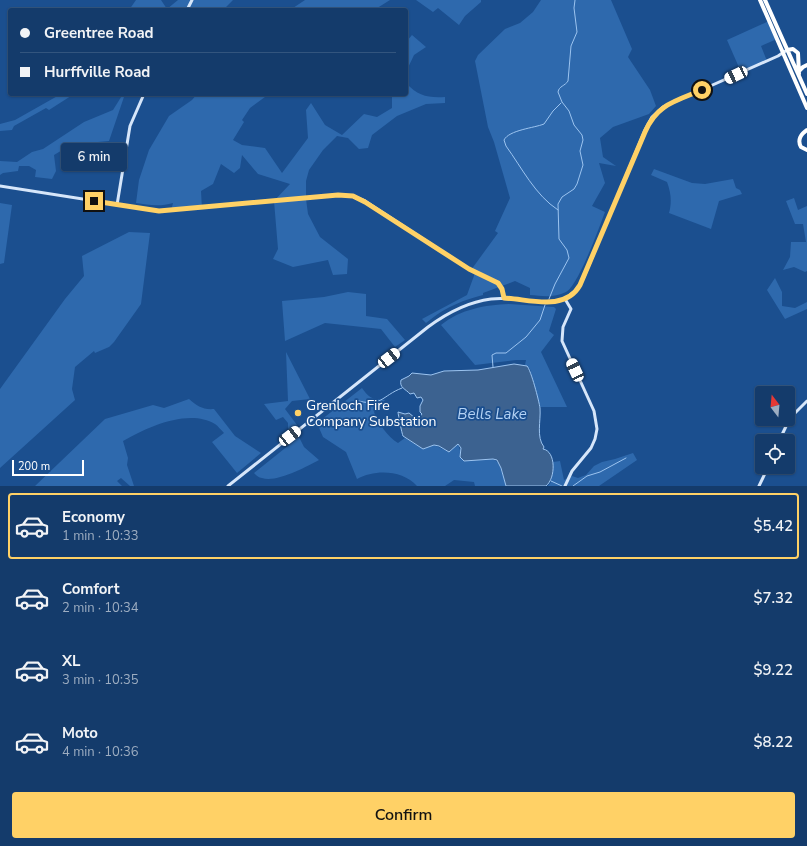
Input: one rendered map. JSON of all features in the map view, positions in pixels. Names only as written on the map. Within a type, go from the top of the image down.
[{"type":"highway","points":[[760,0],[807,94]]},
{"type":"highway","points":[[765,0],[807,108]]},
{"type":"highway","points":[[785,52],[793,49],[799,54],[799,71],[801,80]]},
{"type":"highway","points":[[799,60],[803,64],[807,65]]},
{"type":"highway","points":[[799,71],[802,67],[807,65]]},
{"type":"highway","points":[[807,130],[801,135],[799,142],[801,147],[807,150]]},
{"type":"street","points":[[228,486],[443,316],[459,307],[490,299],[504,298],[549,302],[565,299],[574,294],[580,285],[645,132],[655,114],[669,104],[785,52]]},
{"type":"street","points":[[117,205],[130,126],[143,96]]},
{"type":"street","points":[[0,186],[151,211],[167,211],[324,196],[353,196],[365,202],[469,269],[498,283],[502,289],[504,298]]},
{"type":"street","points":[[565,299],[571,309],[563,327],[562,341],[594,411],[597,429],[596,439],[591,448],[572,471],[565,486]]},
{"type":"street","points":[[782,434],[790,418],[807,401]]},
{"type":"street","points":[[759,486],[765,474]]},
{"type":"shaded area","points":[[136,0],[161,0],[166,8],[130,8]]},
{"type":"shaded area","points":[[178,0],[233,0],[225,8],[168,8]]},
{"type":"shaded area","points":[[305,0],[390,0],[377,8],[293,8]]},
{"type":"shaded area","points":[[416,0],[481,0],[481,2],[465,16],[459,25],[438,8],[433,12]]},
{"type":"shaded area","points":[[541,0],[611,0],[632,49],[628,57],[650,90],[656,106],[649,114],[613,127],[600,138],[603,157],[616,166],[599,163],[605,183],[592,206],[605,212],[588,256],[576,279],[566,292],[548,296],[530,295],[530,288],[515,281],[453,306],[426,323],[422,319],[467,295],[475,273],[471,270],[498,233],[495,231],[510,198],[494,142],[488,127],[475,61],[478,55],[505,29],[520,23],[533,12]]},
{"type":"shaded area","points":[[769,21],[777,39],[761,46],[767,61],[741,72],[727,40]]},
{"type":"shaded area","points":[[412,35],[426,47],[414,55],[408,68],[409,50],[408,40]]},
{"type":"shaded area","points":[[408,85],[415,91],[424,95],[445,97],[445,103],[426,104],[397,116],[372,135],[368,148],[359,149],[348,138],[337,136],[323,150],[309,170],[306,181],[308,214],[320,237],[348,259],[347,274],[333,275],[328,260],[293,267],[273,259],[278,249],[274,201],[290,184],[258,174],[242,155],[240,168],[234,173],[221,164],[213,184],[201,191],[202,209],[171,211],[173,203],[150,205],[136,203],[139,180],[149,150],[169,116],[195,96],[266,96],[250,108],[242,120],[244,122],[233,140],[242,145],[265,148],[282,173],[308,138],[306,110],[311,103],[325,125],[342,135],[364,114],[377,117],[392,108],[392,96],[408,96]]},
{"type":"shaded area","points":[[57,96],[71,96],[49,110],[46,108],[14,126],[12,130],[0,131],[0,124],[15,120]]},
{"type":"shaded area","points":[[122,96],[124,96],[109,141],[98,142],[92,147],[64,149],[54,155],[56,171],[52,179],[35,177],[36,170],[29,166],[19,166],[18,171],[3,173],[0,175],[0,161],[17,162],[32,152],[43,149],[84,122],[113,110]]},
{"type":"shaded area","points":[[654,169],[692,183],[705,184],[733,179],[736,188],[740,190],[742,194],[719,201],[711,229],[669,213],[671,198],[667,182],[651,175]]},
{"type":"shaded area","points":[[794,198],[798,210],[807,206],[807,271],[805,272],[794,267],[783,270],[790,257],[791,242],[806,242],[803,224],[795,224],[786,201]]},
{"type":"shaded area","points":[[0,203],[12,205],[4,263],[0,264]]},
{"type":"shaded area","points":[[129,232],[150,233],[141,304],[109,347],[95,353],[94,351],[75,367],[72,389],[75,400],[0,468],[0,389],[65,299],[84,276],[82,256]]},
{"type":"shaded area","points":[[775,278],[782,292],[782,306],[795,308],[807,302],[807,309],[785,319],[767,290]]},
{"type":"shaded area","points":[[348,292],[366,294],[366,316],[387,319],[405,340],[395,347],[381,329],[325,323],[285,341],[282,301],[324,297]]},
{"type":"shaded area","points":[[509,304],[554,307],[556,309],[549,331],[554,335],[541,352],[567,407],[539,407],[530,369],[525,365],[526,360],[475,365],[441,325],[457,315],[474,309],[491,305]]},
{"type":"shaded area","points":[[286,352],[310,399],[292,401],[285,409],[297,425],[290,432],[288,423],[283,417],[276,420],[264,404],[288,401]]},
{"type":"shaded area","points":[[362,388],[371,397],[385,400],[374,412],[384,429],[398,443],[405,438],[423,449],[434,445],[449,452],[458,444],[463,460],[493,459],[499,463],[506,486],[475,486],[474,482],[454,480],[445,486],[417,486],[404,477],[397,474],[388,473],[372,474],[357,479],[346,452],[323,437],[317,423]]},
{"type":"shaded area","points":[[189,399],[200,407],[214,409],[235,436],[261,453],[237,473],[212,442],[224,433],[215,424],[205,420],[193,418],[181,419],[156,425],[123,441],[128,458],[127,465],[134,486],[130,486],[121,478],[117,481],[122,486],[35,486],[105,419],[153,405],[164,408]]},
{"type":"shaded area","points":[[299,437],[304,447],[319,460],[291,474],[275,478],[261,478],[254,473]]},
{"type":"shaded area","points":[[633,453],[637,460],[599,486],[548,486],[551,482],[553,462],[560,461],[564,480],[572,476],[578,478],[586,475],[594,466],[602,462]]},
{"type":"water","name":"Bells Lake","points":[[514,364],[527,366],[531,373],[537,393],[540,408],[540,439],[544,447],[543,449],[550,454],[553,465],[552,477],[546,486],[506,486],[497,460],[464,461],[460,457],[461,448],[458,444],[449,452],[439,446],[434,445],[423,449],[403,436],[398,412],[405,414],[409,413],[415,418],[419,418],[422,414],[420,412],[420,406],[423,400],[421,397],[417,398],[414,393],[410,394],[403,388],[401,385],[401,380],[412,373],[431,375],[444,371],[478,370]]},
{"type":"waterway","points":[[549,299],[569,258],[567,250],[559,239],[558,204],[562,197],[574,189],[583,165],[580,151],[583,140],[582,135],[574,125],[569,111],[562,102],[558,92],[560,88],[568,81],[571,46],[577,32],[574,8],[575,0]]},
{"type":"waterway","points":[[558,210],[542,197],[529,181],[506,146],[504,140],[511,134],[544,124],[561,103]]},
{"type":"waterway","points":[[493,367],[492,355],[496,353],[506,353],[526,337],[540,320],[545,305]]},
{"type":"waterway","points":[[355,400],[371,403],[376,402],[402,388]]},
{"type":"waterway","points":[[573,486],[587,476],[600,472],[626,458]]},
{"type":"waterway","points":[[551,481],[562,486]]},
{"type":"place","name":"Grenloch Fire Company Substation","points":[[298,413]]},
{"type":"route","points":[[94,201],[149,210],[167,211],[338,195],[353,196],[359,198],[469,269],[498,283],[504,294],[504,298],[545,302],[557,301],[574,294],[580,285],[652,117],[664,107],[702,90]]}]
